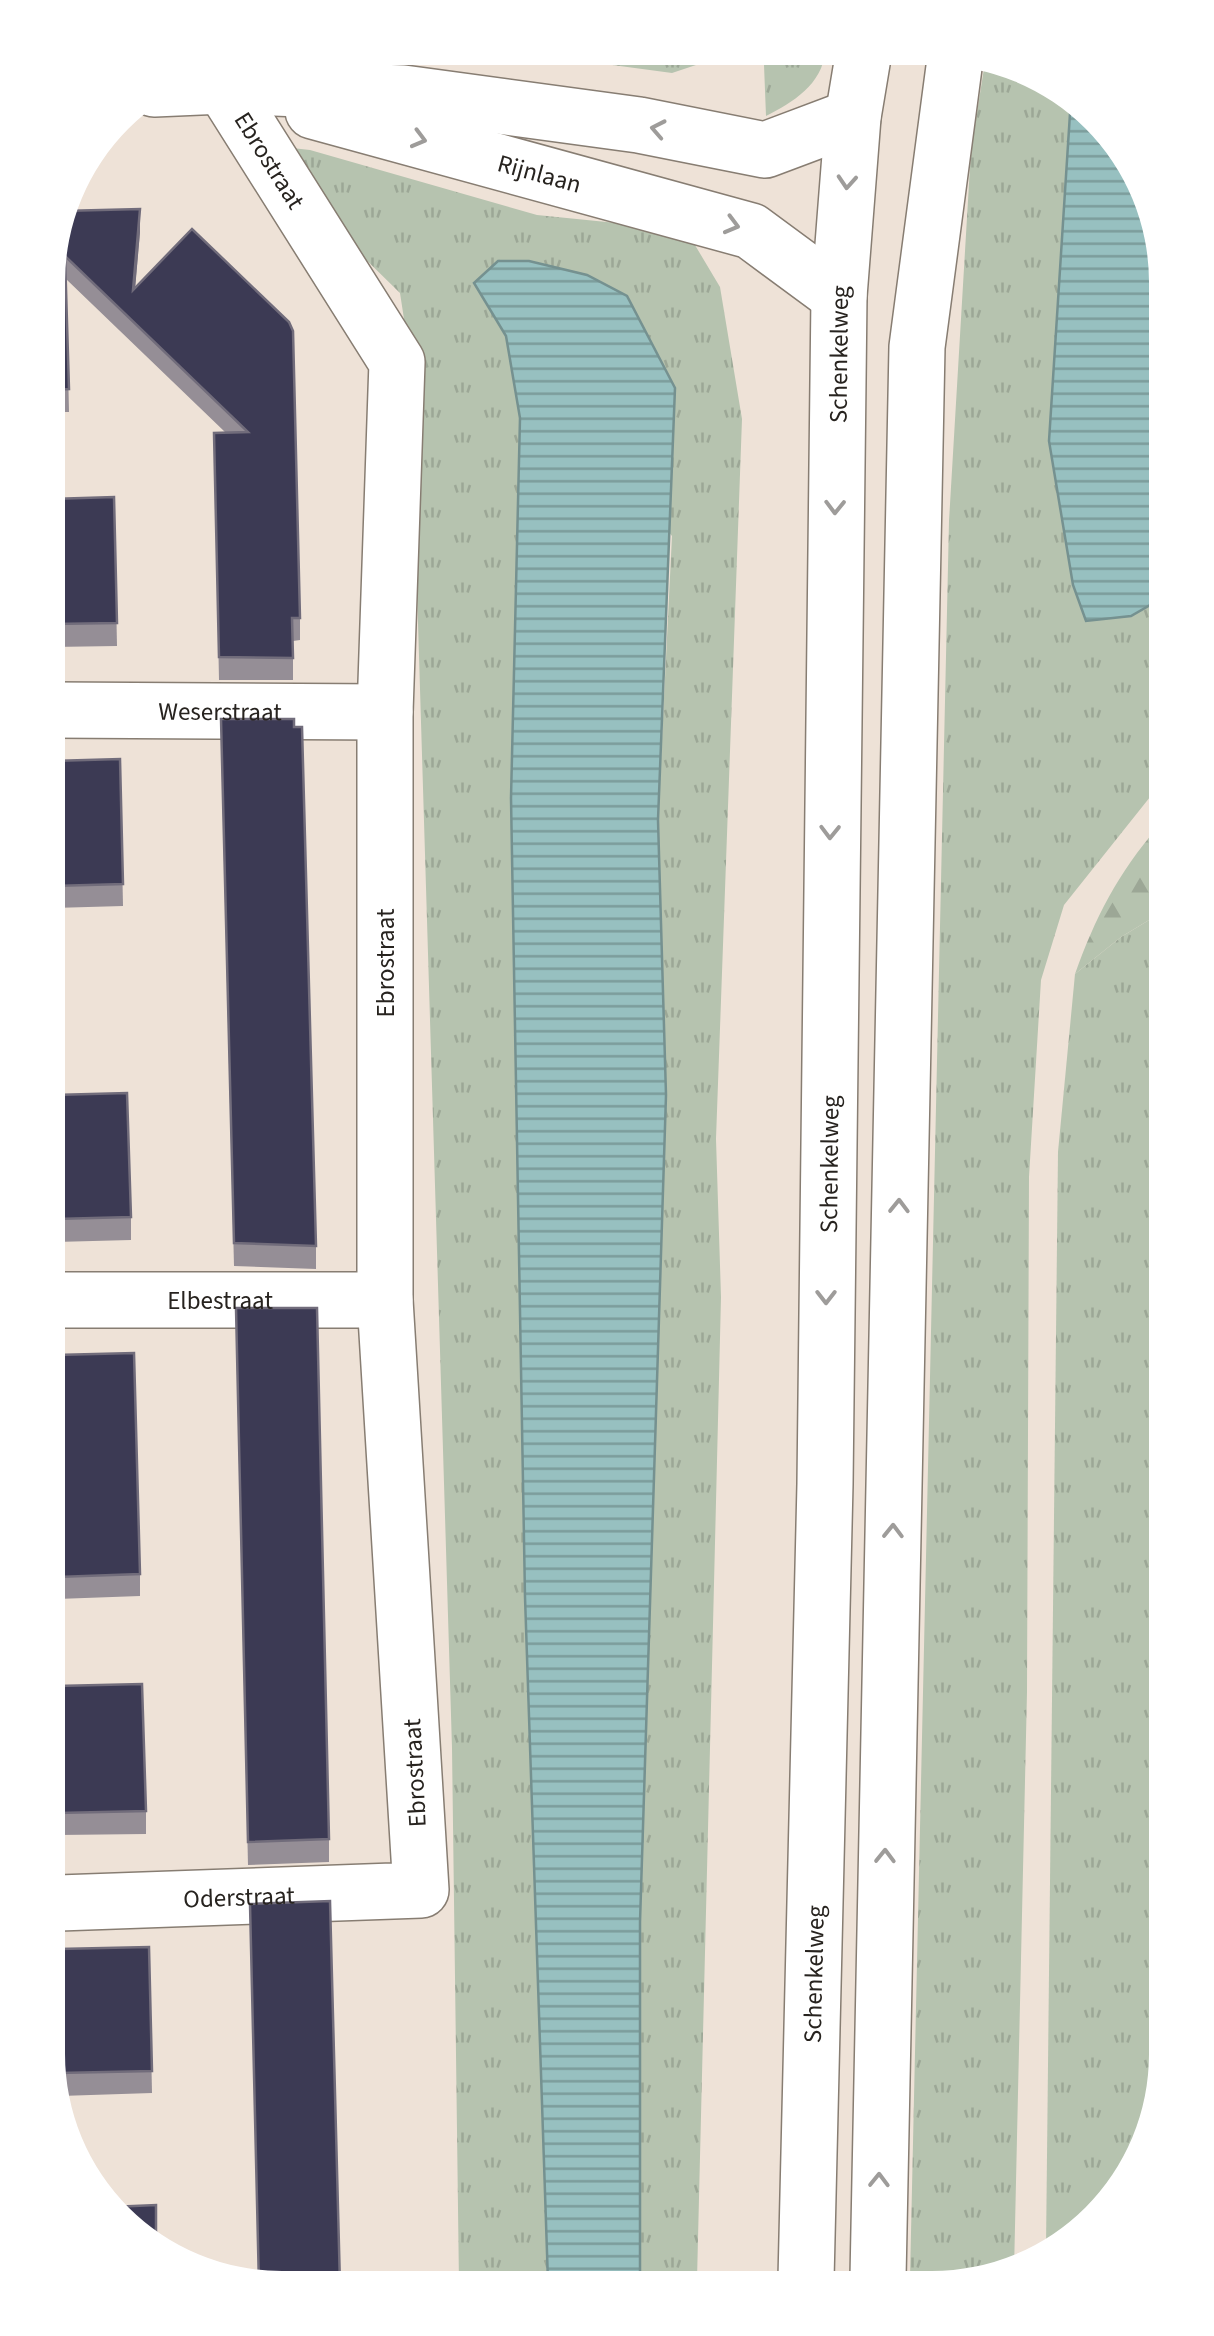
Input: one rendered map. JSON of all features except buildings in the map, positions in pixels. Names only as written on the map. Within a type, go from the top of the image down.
[{"type":"main road","name":"Schenkelweg","points":[[806,2271],[825,1484],[838,296],[852,116],[861,65]]},
{"type":"main road","points":[[878,2271],[917,347],[954,67]]},
{"type":"main road","name":"Rijnlaan","points":[[225,72],[751,231],[838,296]]},
{"type":"main road","name":"Rijnlaan","points":[[226,72],[639,125],[765,150],[852,116]]},
{"type":"main road","name":"Ebrostraat","points":[[224,73],[397,362],[385,712],[385,1300],[421,1890]]},
{"type":"main road","name":"Weserstraat","points":[[65,710],[385,712]]},
{"type":"main road","name":"Elbestraat","points":[[65,1300],[385,1300]]},
{"type":"main road","name":"Oderstraat","points":[[65,1903],[421,1890]]},
{"type":"green space","points":[[612,65],[696,65],[672,73]]},
{"type":"green space","points":[[764,65],[822,65],[812,83],[796,98],[766,116]]},
{"type":"green space","points":[[983,72],[1028,87],[1070,115],[1049,441],[1073,585],[1086,621],[1131,616],[1149,606],[1149,798],[1064,905],[1041,980],[1029,1177],[1027,1692],[1014,2254],[960,2269],[910,2271],[949,521],[971,150]]},
{"type":"green space","points":[[274,146],[310,150],[537,215],[686,230],[720,287],[742,419],[716,1139],[721,1297],[697,2271],[640,2271],[640,1922],[666,1095],[658,820],[672,536],[474,283],[506,336],[520,418],[511,798],[525,1597],[548,2271],[459,2271],[452,1748],[410,358],[400,293],[303,198]]},
{"type":"green space","points":[[1149,839],[1149,920],[1075,974],[1109,897]]},
{"type":"green space","points":[[1149,920],[1149,2068],[1142,2110],[1120,2163],[1095,2197],[1046,2238],[1058,1152],[1075,974]]},
{"type":"water","points":[[1070,115],[1095,139],[1127,186],[1142,226],[1147,254],[1149,606],[1131,616],[1086,621],[1073,585],[1049,441]]},
{"type":"water","points":[[498,261],[529,261],[587,275],[627,296],[675,388],[658,820],[666,1095],[640,1922],[640,2271],[548,2271],[525,1597],[511,798],[520,418],[506,336],[474,283]]}]
